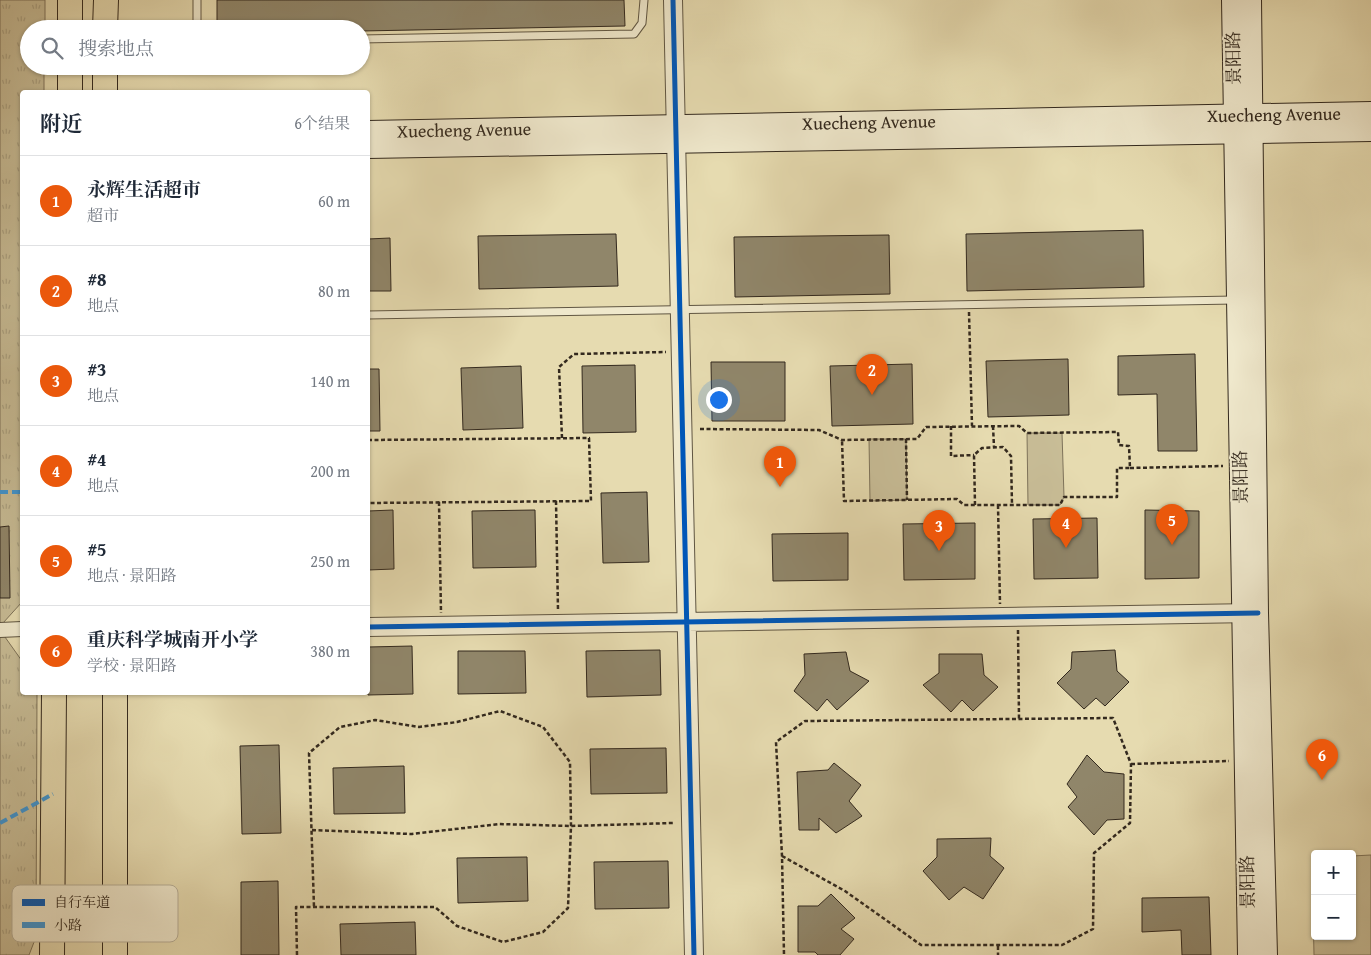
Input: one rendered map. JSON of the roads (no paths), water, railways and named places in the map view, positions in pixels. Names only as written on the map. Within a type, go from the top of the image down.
[{"type":"highway","points":[[70,0],[70,20]]},
{"type":"highway","points":[[106,0],[106,20]]},
{"type":"highway","points":[[70,75],[70,90]]},
{"type":"highway","points":[[105,75],[105,90]]},
{"type":"highway","points":[[53,885],[54,695]]},
{"type":"highway","points":[[115,695],[116,885]]},
{"type":"highway","points":[[45,955],[48,942]]},
{"type":"highway","points":[[52,942],[52,955]]},
{"type":"main road","name":"景阳路","points":[[1232,0],[1243,124],[1250,613],[1245,760],[1248,955]]},
{"type":"main road","name":"景阳路","points":[[1251,0],[1243,124],[1238,300],[1240,466],[1250,613],[1267,955]]},
{"type":"main road","name":"Xuecheng Avenue","points":[[1243,124],[1371,112]]},
{"type":"main road","name":"Xuecheng Avenue","points":[[370,131],[676,134],[1243,124],[1371,131]]},
{"type":"main road","name":"Xuecheng Avenue","points":[[370,148],[676,134]]},
{"type":"street","points":[[673,0],[694,955]]},
{"type":"street","points":[[370,627],[1250,613]]},
{"type":"street","points":[[0,630],[20,630]]},
{"type":"lane","points":[[197,0],[197,20]]},
{"type":"lane","points":[[370,40],[634,34],[642,23],[644,0]]},
{"type":"lane","points":[[370,315],[1238,300]]},
{"type":"place","name":"#8","points":[[872,395]]},
{"type":"place","name":"永辉生活超市","points":[[780,487]]},
{"type":"place","name":"#5","points":[[1172,545]]},
{"type":"place","name":"#4","points":[[1066,548]]},
{"type":"place","name":"#3","points":[[939,551]]},
{"type":"place","name":"重庆科学城南开小学","points":[[1322,780]]}]
